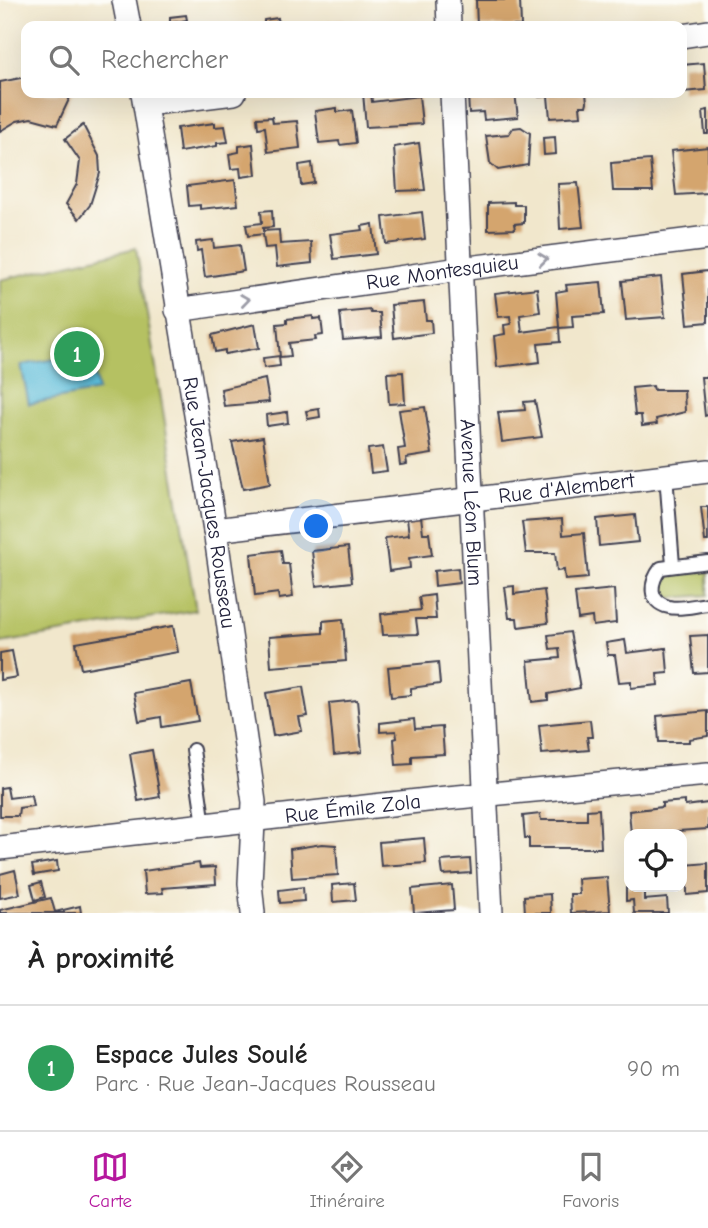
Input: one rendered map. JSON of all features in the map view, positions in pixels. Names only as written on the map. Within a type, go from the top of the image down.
[{"type":"street","points":[[124,0],[128,21]]},
{"type":"street","points":[[448,0],[449,21]]},
{"type":"street","points":[[687,35],[708,32]]},
{"type":"street","name":"Rue Jean-Jacques Rousseau","points":[[144,98],[215,530],[254,802],[250,883],[253,913]]},
{"type":"street","name":"Avenue Léon Blum","points":[[452,98],[491,913]]},
{"type":"street","name":"Rue Montesquieu","points":[[177,310],[460,269],[708,238]]},
{"type":"street","name":"Rue d'Alembert","points":[[215,530],[708,471]]},
{"type":"street","name":"Rue Émile Zola","points":[[0,848],[485,794],[708,774]]},
{"type":"lane","points":[[666,475],[673,565]]},
{"type":"lane","points":[[708,562],[661,568],[652,579],[652,592],[659,603],[670,608],[708,604]]},
{"type":"lane","points":[[193,750],[204,825]]},
{"type":"green space","points":[[136,248],[196,610],[0,643],[0,280]]},
{"type":"green space","points":[[708,571],[708,595],[670,598],[664,595],[661,586],[668,575]]},
{"type":"water","points":[[90,353],[98,391],[29,404],[21,365]]},
{"type":"building","points":[[476,0],[520,0],[521,21],[477,21]]},
{"type":"building","points":[[186,15],[187,20],[170,21],[170,17]]},
{"type":"building","points":[[704,63],[706,90],[687,92],[687,65]]},
{"type":"building","points":[[21,78],[21,98],[70,98],[57,125],[31,118],[17,121],[0,131],[0,82]]},
{"type":"building","points":[[363,98],[372,98],[372,102],[419,98],[422,124],[366,127]]},
{"type":"building","points":[[468,98],[516,98],[518,117],[484,120],[483,112],[469,113]]},
{"type":"building","points":[[548,98],[587,98],[586,106],[580,106],[581,116],[550,118]]},
{"type":"building","points":[[337,108],[337,112],[352,110],[356,143],[319,143],[315,111]]},
{"type":"building","points":[[708,110],[708,134],[705,134],[703,111]]},
{"type":"building","points":[[272,117],[273,123],[297,121],[300,148],[268,152],[265,127],[258,128],[257,118]]},
{"type":"building","points":[[215,123],[215,127],[225,126],[228,142],[180,152],[177,128]]},
{"type":"building","points":[[83,125],[99,156],[100,173],[90,205],[79,219],[66,204],[77,184],[80,161],[65,139]]},
{"type":"building","points":[[521,127],[530,133],[528,165],[498,170],[490,163],[486,136],[509,134],[513,128]]},
{"type":"building","points":[[555,137],[556,154],[544,155],[543,138]]},
{"type":"building","points":[[419,143],[425,190],[397,191],[394,147]]},
{"type":"building","points":[[253,144],[256,175],[241,177],[240,168],[231,169],[229,154],[239,152],[239,146]]},
{"type":"building","points":[[708,147],[708,193],[676,195],[671,151]]},
{"type":"building","points":[[650,160],[653,191],[613,191],[611,163]]},
{"type":"building","points":[[312,163],[314,183],[301,185],[299,165]]},
{"type":"building","points":[[235,180],[238,205],[200,209],[200,205],[189,206],[187,186]]},
{"type":"building","points":[[578,183],[583,227],[560,229],[558,184]]},
{"type":"building","points":[[514,202],[514,205],[524,205],[524,223],[514,224],[515,229],[488,230],[488,203]]},
{"type":"building","points":[[272,210],[273,227],[263,228],[263,231],[279,230],[280,244],[311,242],[312,263],[277,267],[275,247],[265,248],[263,234],[248,236],[246,225],[262,223],[261,211]]},
{"type":"building","points":[[422,212],[425,239],[386,244],[383,217]]},
{"type":"building","points":[[373,224],[376,254],[334,259],[330,234],[363,230],[362,226]]},
{"type":"building","points":[[213,240],[214,248],[240,245],[244,271],[205,277],[201,250],[197,251],[196,242]]},
{"type":"building","points":[[708,271],[708,322],[688,324],[683,274]]},
{"type":"building","points":[[661,277],[665,317],[626,320],[622,281]]},
{"type":"building","points":[[601,282],[604,314],[572,316],[573,327],[559,328],[560,342],[538,344],[540,362],[497,367],[494,336],[505,334],[504,325],[511,324],[510,316],[498,317],[495,293],[537,288],[540,312],[520,315],[522,332],[559,327],[556,292],[567,290],[566,285]]},
{"type":"building","points":[[424,302],[426,320],[431,320],[432,333],[394,338],[391,305]]},
{"type":"building","points":[[370,310],[371,313],[380,313],[382,337],[343,340],[340,313]]},
{"type":"building","points":[[313,316],[313,319],[321,318],[323,335],[315,336],[316,340],[289,343],[291,356],[280,357],[277,324],[287,323],[287,319]]},
{"type":"building","points":[[255,324],[259,348],[225,354],[225,350],[215,352],[212,335]]},
{"type":"building","points":[[279,356],[280,366],[264,368],[263,358]]},
{"type":"building","points":[[403,372],[405,403],[389,404],[387,373]]},
{"type":"building","points":[[701,377],[708,377],[708,415],[705,416]]},
{"type":"building","points":[[265,379],[269,402],[224,406],[221,389]]},
{"type":"building","points":[[653,386],[654,390],[684,390],[685,412],[656,419],[657,424],[642,426],[641,415],[635,415],[632,388]]},
{"type":"building","points":[[535,401],[542,437],[502,442],[498,412],[525,410],[524,402]]},
{"type":"building","points":[[425,407],[432,454],[406,458],[407,464],[400,465],[398,449],[405,448],[399,410]]},
{"type":"building","points":[[319,409],[320,417],[308,419],[306,411]]},
{"type":"building","points":[[287,412],[288,423],[267,426],[266,415]]},
{"type":"building","points":[[263,437],[270,484],[243,489],[232,442]]},
{"type":"building","points":[[383,447],[387,471],[371,473],[368,449]]},
{"type":"building","points":[[701,507],[708,507],[708,541],[705,541]]},
{"type":"building","points":[[635,515],[638,542],[599,546],[597,519]]},
{"type":"building","points":[[421,516],[423,533],[429,533],[432,555],[409,558],[410,568],[389,571],[385,538],[409,535],[407,518]]},
{"type":"building","points":[[562,519],[563,535],[584,533],[588,578],[565,580],[564,570],[557,571],[555,553],[526,553],[522,522]]},
{"type":"building","points":[[348,547],[352,582],[316,586],[312,551]]},
{"type":"building","points":[[281,550],[283,564],[289,564],[293,597],[279,599],[278,593],[255,596],[251,554]]},
{"type":"building","points":[[458,568],[459,583],[435,586],[434,571]]},
{"type":"building","points":[[514,586],[514,594],[544,590],[548,623],[518,627],[517,618],[509,618],[505,587]]},
{"type":"building","points":[[614,589],[616,623],[593,626],[592,617],[578,619],[575,593]]},
{"type":"building","points":[[434,595],[436,619],[416,619],[418,634],[383,635],[381,614],[421,610],[419,597]]},
{"type":"building","points":[[343,619],[346,661],[271,667],[269,637],[323,633],[323,621]]},
{"type":"building","points":[[173,626],[178,652],[81,669],[76,643]]},
{"type":"building","points":[[570,632],[580,688],[548,694],[548,700],[532,702],[528,661],[560,658],[559,648],[550,649],[548,635]]},
{"type":"building","points":[[708,635],[708,672],[694,673],[690,636]]},
{"type":"building","points":[[625,640],[627,653],[666,648],[668,673],[657,674],[658,685],[631,688],[631,681],[619,682],[615,655],[608,655],[606,643]]},
{"type":"building","points":[[12,651],[17,677],[0,680],[0,653]]},
{"type":"building","points":[[438,662],[440,684],[411,688],[411,695],[391,697],[388,667]]},
{"type":"building","points":[[191,683],[198,721],[162,727],[161,717],[139,721],[134,693]]},
{"type":"building","points":[[303,687],[308,716],[299,717],[302,731],[273,736],[266,693]]},
{"type":"building","points":[[357,700],[362,752],[334,755],[329,703]]},
{"type":"building","points":[[708,711],[708,736],[689,739],[689,742],[659,742],[657,716]]},
{"type":"building","points":[[414,719],[415,729],[442,727],[444,754],[412,756],[412,764],[396,765],[396,731],[380,732],[380,723]]},
{"type":"building","points":[[590,720],[592,737],[587,737],[589,750],[542,754],[539,725]]},
{"type":"building","points":[[152,750],[160,797],[138,801],[130,754]]},
{"type":"building","points":[[7,787],[9,798],[31,795],[33,806],[19,808],[18,816],[0,816],[0,788]]},
{"type":"building","points":[[685,801],[685,806],[708,803],[708,829],[631,829],[629,811],[662,807],[662,803]]},
{"type":"building","points":[[599,809],[601,848],[529,848],[523,816],[540,814],[541,820],[587,820],[587,810]]},
{"type":"building","points":[[424,838],[426,863],[381,866],[379,842]]},
{"type":"building","points":[[322,844],[336,845],[338,875],[292,878],[290,849]]},
{"type":"building","points":[[470,859],[471,873],[443,875],[441,861]]},
{"type":"building","points":[[57,861],[58,871],[34,875],[32,865]]},
{"type":"building","points":[[199,863],[200,868],[215,867],[216,884],[162,888],[163,893],[145,894],[143,871]]},
{"type":"building","points":[[708,863],[708,893],[687,895],[687,865]]},
{"type":"building","points":[[15,870],[20,894],[0,898],[0,874]]},
{"type":"building","points":[[607,877],[610,911],[571,913],[570,894],[579,894],[578,879]]},
{"type":"building","points":[[41,882],[45,897],[35,900],[31,885]]},
{"type":"building","points":[[354,883],[356,900],[333,902],[332,885]]},
{"type":"building","points":[[452,885],[454,910],[414,913],[412,889]]},
{"type":"building","points":[[303,887],[304,901],[280,903],[279,890]]},
{"type":"building","points":[[626,892],[644,892],[644,900],[667,898],[668,913],[634,913],[633,900],[626,901]]},
{"type":"building","points":[[550,894],[551,913],[525,913],[524,896]]},
{"type":"building","points":[[51,898],[55,912],[80,906],[81,913],[0,913],[0,910]]},
{"type":"place","name":"Espace Jules Soulé","points":[[77,354]]}]
